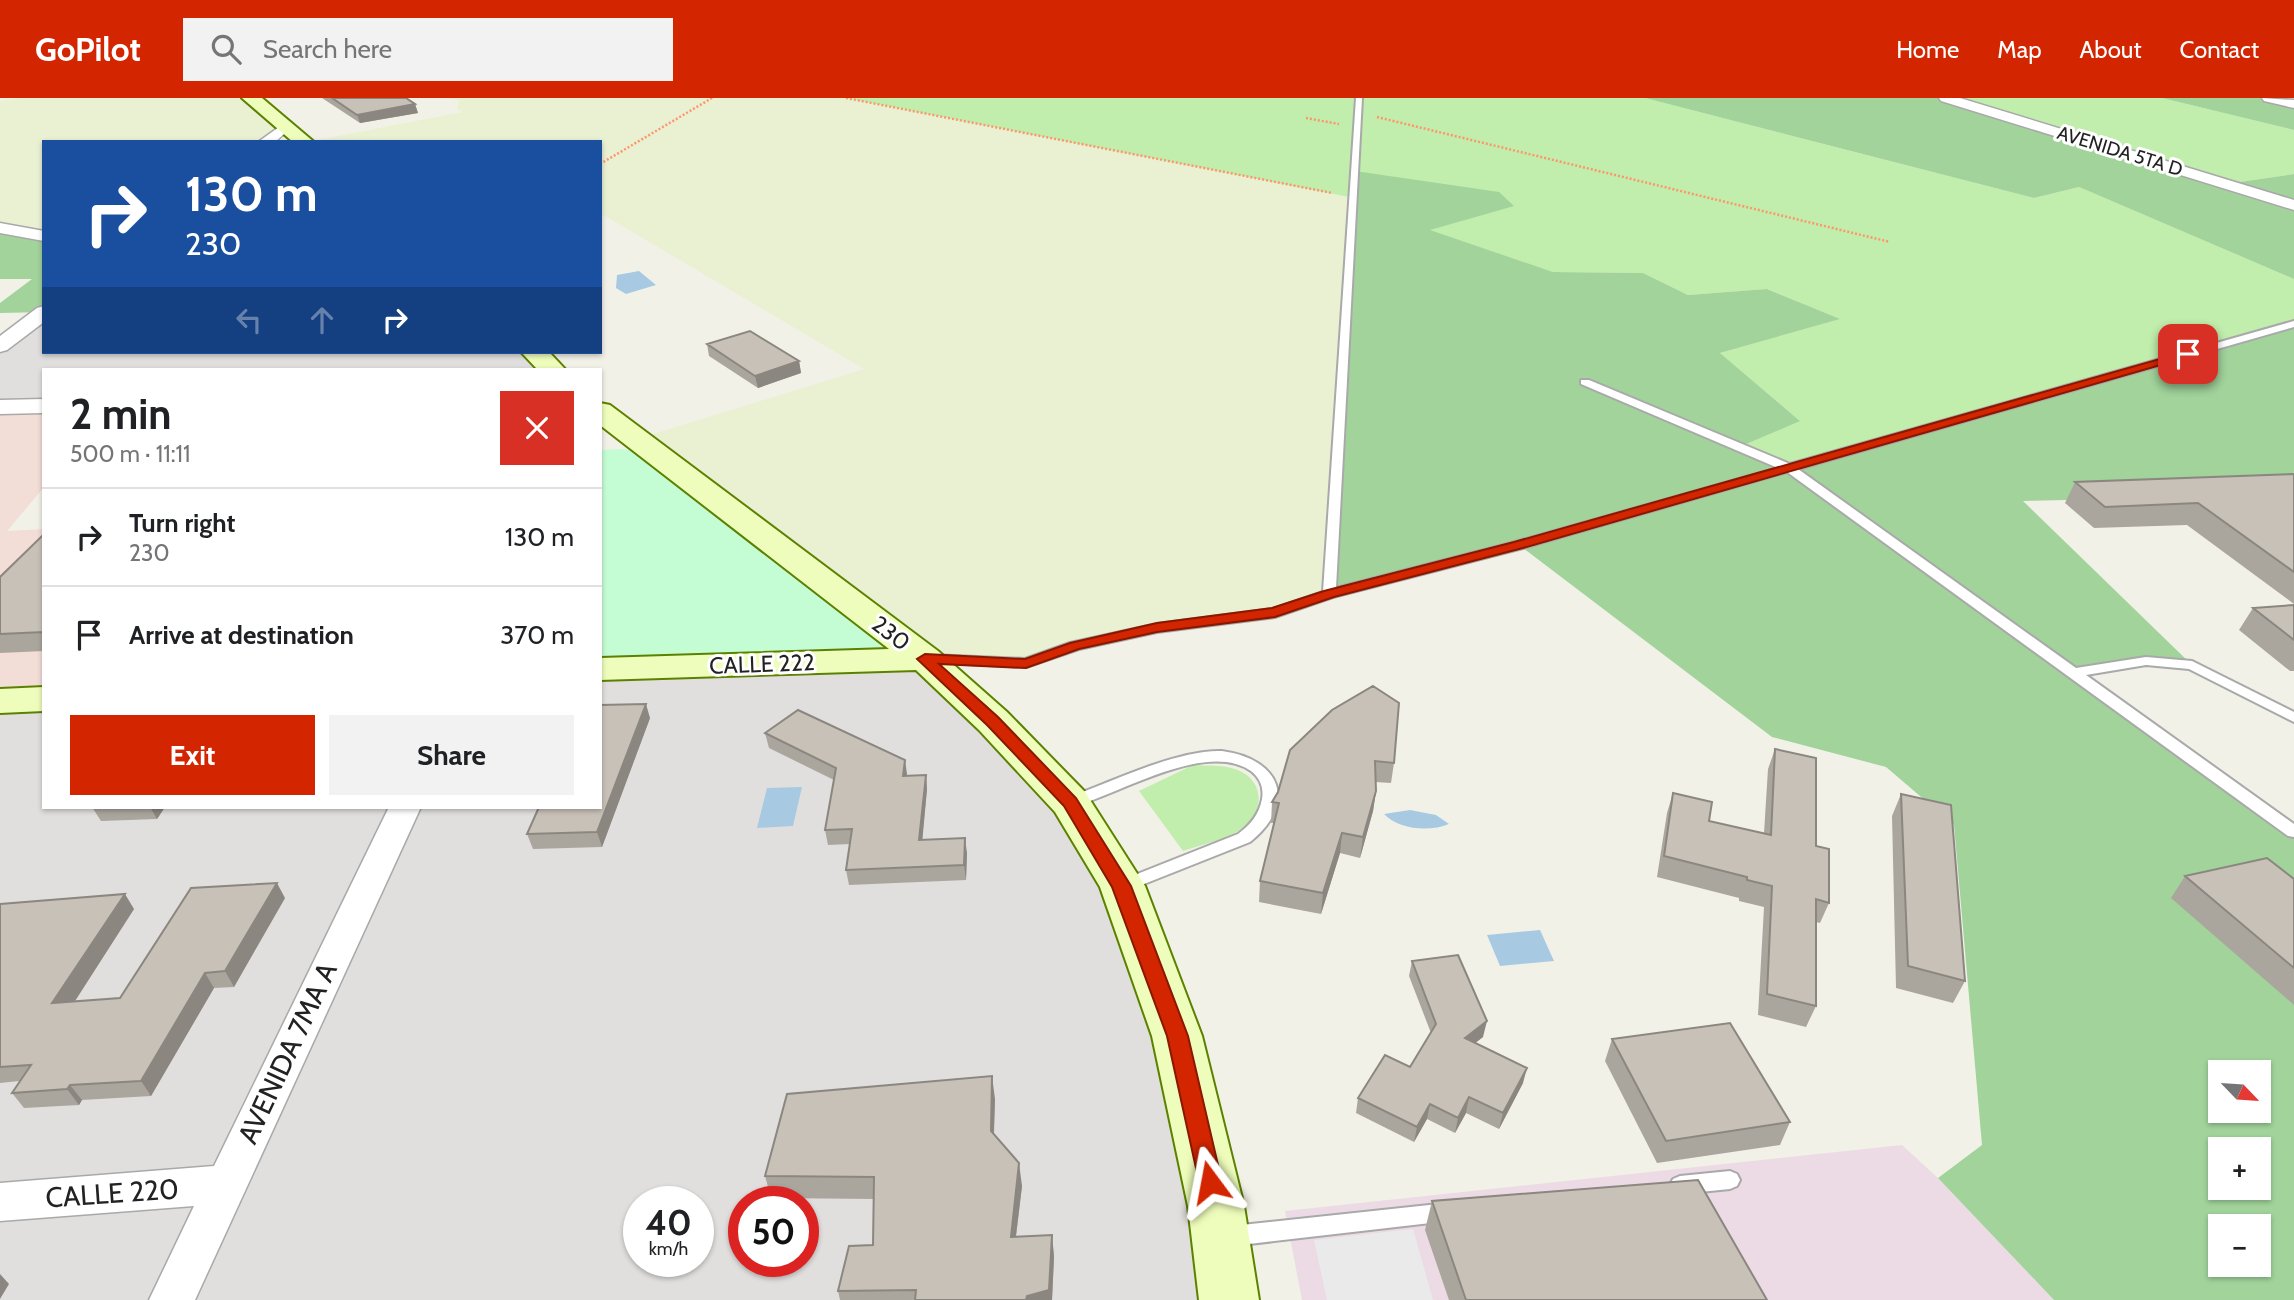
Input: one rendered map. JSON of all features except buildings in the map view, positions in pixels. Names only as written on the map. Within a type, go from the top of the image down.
[{"type":"street","points":[[251,98],[303,140]]},
{"type":"street","name":"AVENIDA 5TA D","points":[[1945,98],[2294,205]]},
{"type":"street","points":[[2269,98],[2294,104]]},
{"type":"street","points":[[268,140],[286,126]]},
{"type":"street","points":[[0,228],[42,236]]},
{"type":"street","points":[[0,346],[42,314]]},
{"type":"street","points":[[536,354],[551,368]]},
{"type":"street","points":[[0,407],[42,406]]},
{"type":"street","name":"230","points":[[602,413],[925,659]]},
{"type":"street","points":[[925,659],[993,721],[1070,802],[1122,886],[1177,1036],[1216,1206],[1229,1300]]},
{"type":"street","name":"CALLE 222","points":[[602,669],[925,659]]},
{"type":"street","points":[[0,701],[42,699]]},
{"type":"street","name":"AVENIDA 7MA A","points":[[172,1300],[404,809]]},
{"type":"street","name":"CALLE 220","points":[[0,1202],[225,1184]]},
{"type":"lane","points":[[1329,594],[1359,98]]},
{"type":"lane","name":"230","points":[[925,659],[1026,663],[1075,646],[1157,628],[1275,612],[1329,594],[1519,545],[2294,324]]},
{"type":"lane","points":[[1585,382],[1788,468],[2294,832]]},
{"type":"lane","points":[[2074,673],[2146,661],[2192,665],[2294,718]]},
{"type":"lane","points":[[1070,802],[1184,761],[1208,756],[1234,758],[1249,763],[1261,771],[1270,785],[1270,801],[1264,818],[1255,830],[1244,838],[1122,886]]},
{"type":"lane","points":[[1663,1187],[1730,1180]]},
{"type":"lane","points":[[1220,1237],[1461,1210]]},
{"type":"path","points":[[602,163],[712,98]]},
{"type":"path","points":[[846,98],[1354,198]]},
{"type":"path","points":[[1359,113],[1840,232],[1891,242]]},
{"type":"path","points":[[1306,118],[1358,127]]},
{"type":"shaded area","points":[[42,314],[42,354],[536,354],[551,368],[42,368],[42,406],[0,407],[0,346]]},
{"type":"shaded area","points":[[42,406],[42,489],[7,531],[42,529],[42,699],[0,701],[0,407]]},
{"type":"shaded area","points":[[925,659],[1103,852],[1229,1300],[0,1300],[0,701],[42,699],[42,809],[602,809],[602,669]]},
{"type":"shaded area","points":[[1902,1145],[1938,1178],[2054,1300],[1302,1300],[1285,1211]]},
{"type":"shaded area","points":[[1413,1229],[1433,1300],[1327,1300],[1314,1240]]},
{"type":"green space","points":[[21,98],[252,98],[286,126],[268,140],[42,140],[42,236],[0,228],[0,101]]},
{"type":"green space","points":[[446,98],[846,98],[1354,198],[1329,594],[1275,613],[1157,628],[1026,663],[925,659],[637,439],[864,369],[602,214],[602,140],[317,140],[462,112],[457,109],[459,100]]},
{"type":"green space","points":[[846,98],[1645,98],[2034,198],[2079,187],[2294,279],[2294,324],[1789,468],[1738,447],[1799,420],[1720,353],[1839,319],[1768,289],[1688,295],[1643,273],[1553,272],[1429,230],[1354,198]]},
{"type":"green space","points":[[1645,98],[1946,98],[2226,184],[2294,174],[2294,279],[2079,187],[2034,198]]},
{"type":"green space","points":[[1946,98],[2162,98],[2294,130],[2294,174],[2227,184]]},
{"type":"green space","points":[[2162,98],[2269,98],[2294,104],[2294,130]]},
{"type":"green space","points":[[1355,171],[1499,192],[1514,206],[1430,230],[1553,272],[1643,273],[1688,295],[1767,289],[1840,319],[1720,353],[1800,421],[1739,447],[1788,468],[2294,324],[2294,495],[2023,501],[2192,665],[2146,661],[2076,673],[2294,832],[2294,1300],[2054,1300],[1938,1178],[1982,1145],[1954,825],[1886,767],[1772,737],[1519,545],[1329,594]]},
{"type":"green space","points":[[0,228],[42,236],[42,312],[0,313],[0,303],[32,279],[0,279]]},
{"type":"green space","points":[[602,450],[654,453],[925,659],[602,669]]},
{"type":"green space","points":[[1193,765],[1224,767],[1242,772],[1255,785],[1259,801],[1248,824],[1234,834],[1183,851],[1139,791]]},
{"type":"water","points":[[639,271],[656,285],[626,294],[616,288],[617,275]]},
{"type":"water","points":[[802,787],[793,826],[757,828],[767,788]]},
{"type":"water","points":[[1410,810],[1436,815],[1449,824],[1433,828],[1415,828],[1398,823],[1384,814]]},
{"type":"water","points":[[1540,930],[1554,961],[1500,966],[1487,935]]},
{"type":"route","points":[[1210,1182],[1177,1036],[1122,886],[1070,802],[993,721],[925,659],[1026,663],[1075,646],[1157,628],[1275,612],[1329,594],[1519,545],[2188,354]]}]
